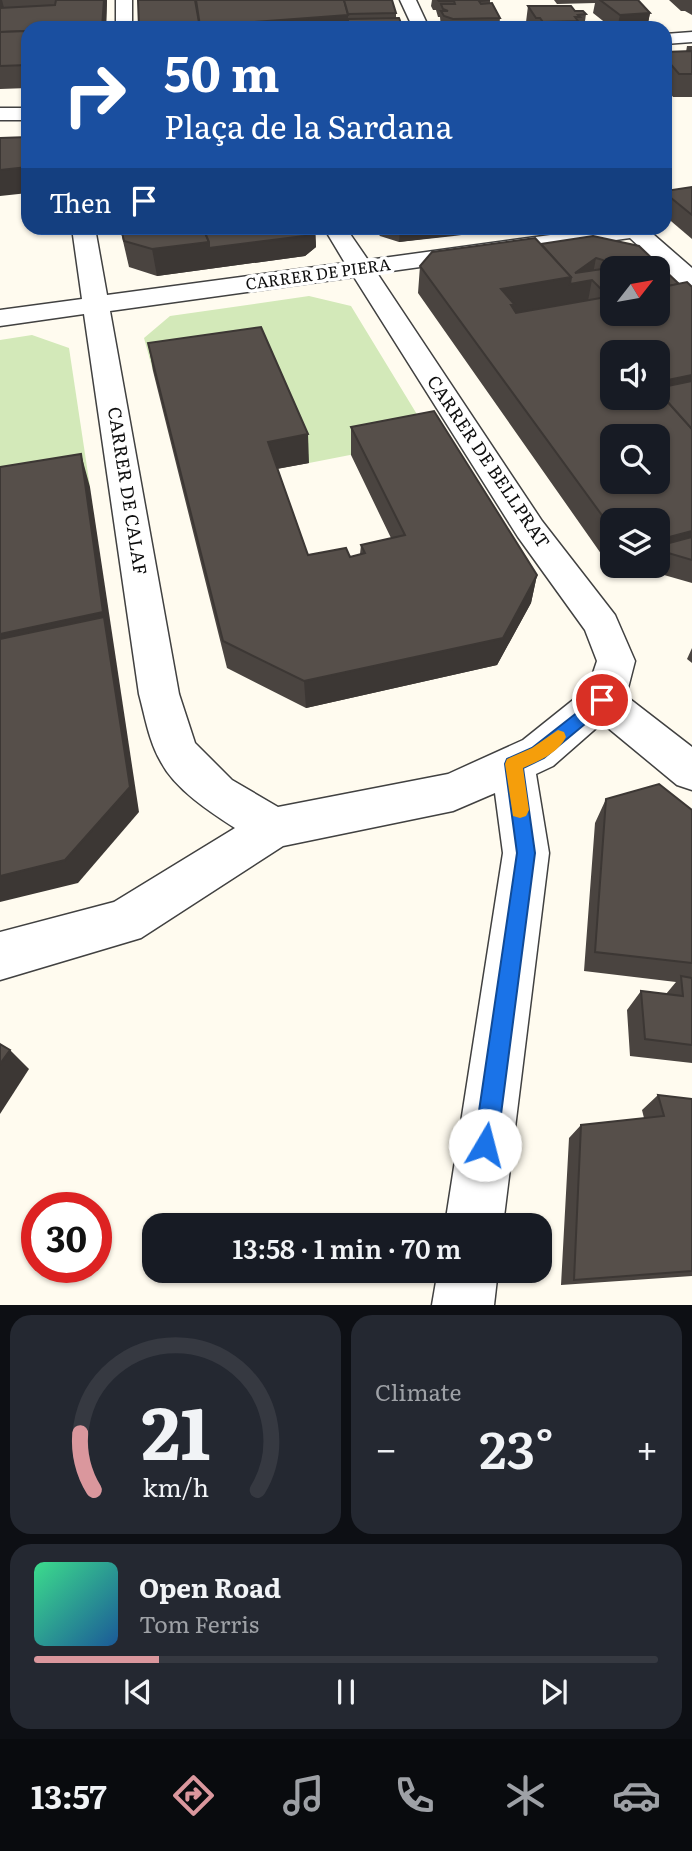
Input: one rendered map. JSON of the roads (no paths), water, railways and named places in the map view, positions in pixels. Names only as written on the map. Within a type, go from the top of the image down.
[{"type":"street","points":[[124,0],[124,21]]},
{"type":"street","points":[[408,0],[418,21]]},
{"type":"street","points":[[672,38],[692,37]]},
{"type":"street","points":[[672,50],[692,49]]},
{"type":"street","points":[[2,104],[21,100]]},
{"type":"street","points":[[2,104],[21,105]]},
{"type":"street","points":[[2,104],[21,111]]},
{"type":"street","name":"CARRER DE CALAF","points":[[84,235],[98,304],[159,694],[177,753],[217,793],[274,828]]},
{"type":"street","name":"CARRER DE BELLPRAT","points":[[340,235],[530,529],[602,625],[617,661],[610,689],[602,700]]},
{"type":"street","name":"CARRER DE PIERA","points":[[0,318],[593,235]]},
{"type":"street","points":[[641,235],[692,282]]},
{"type":"street","points":[[0,956],[124,922],[274,828],[453,792],[538,753],[602,700],[692,772]]},
{"type":"street","points":[[476,1213],[526,853],[513,764]]},
{"type":"street","points":[[463,1305],[466,1283]]}]
